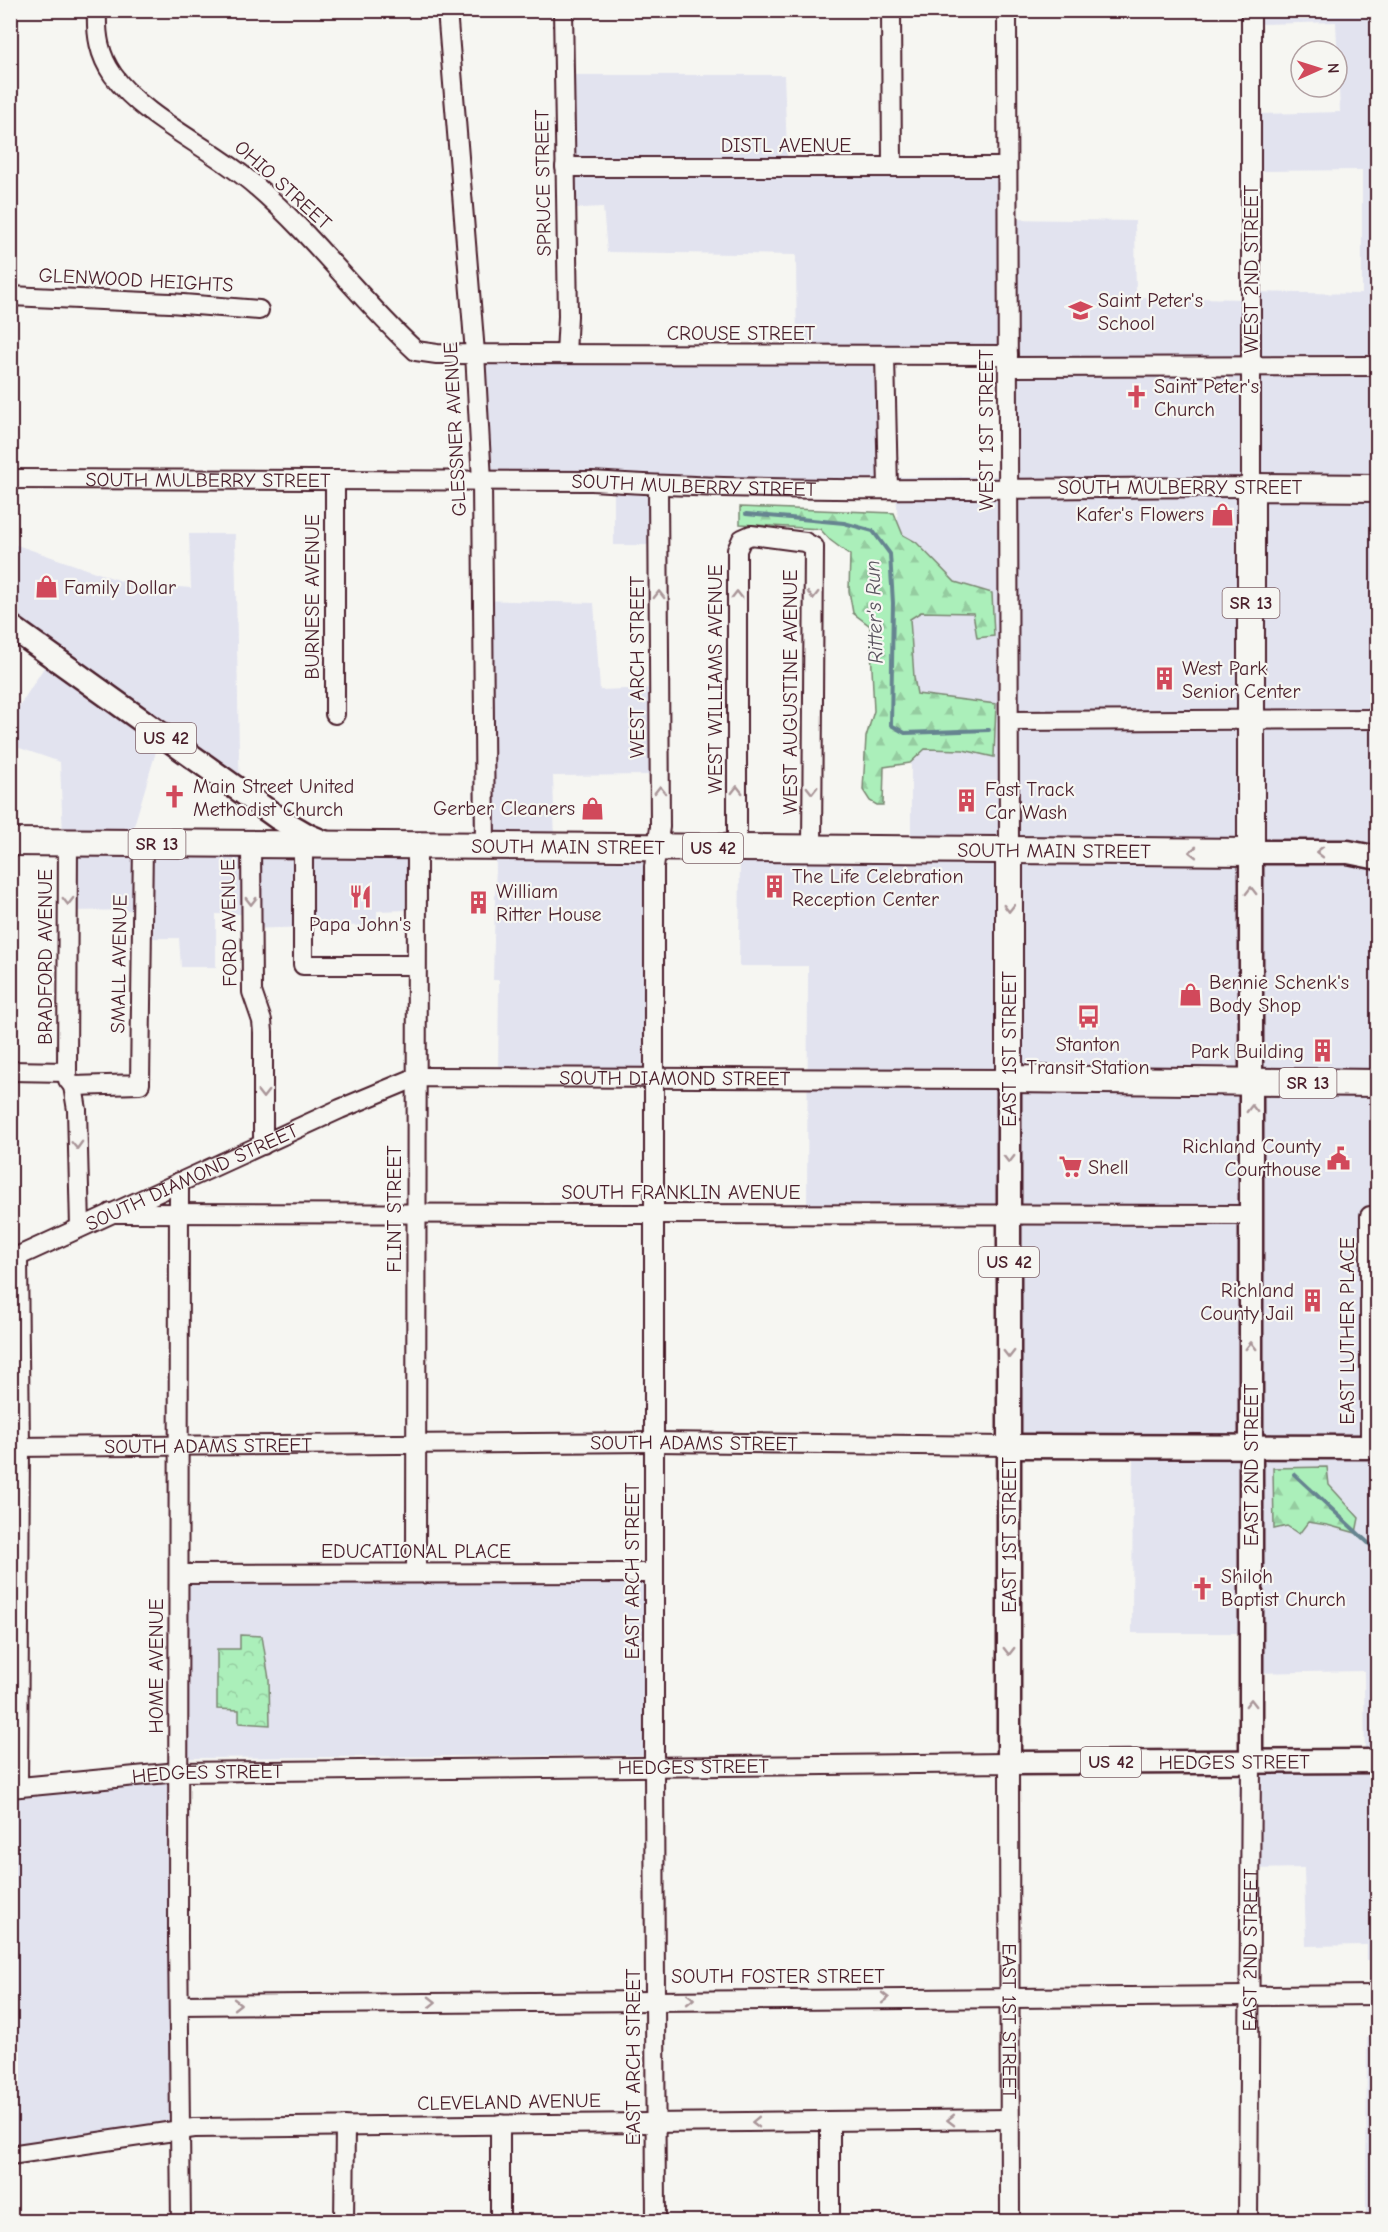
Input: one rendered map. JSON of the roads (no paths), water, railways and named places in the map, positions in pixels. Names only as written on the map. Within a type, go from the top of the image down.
[{"type":"highway","name":"SOUTH MULBERRY STREET","points":[[1251,486],[1377,488]]},
{"type":"highway","name":"WEST 2ND STREET","points":[[1251,486],[1251,852]]},
{"type":"highway","name":"SOUTH MAIN STREET","points":[[10,842],[1251,852]]},
{"type":"highway","name":"EAST 1ST STREET","points":[[1009,849],[1009,1079]]},
{"type":"highway","name":"SOUTH DIAMOND STREET","points":[[1009,1079],[1377,1083]]},
{"type":"main road","name":"US 42","points":[[10,626],[314,843]]},
{"type":"main road","name":"SOUTH MAIN STREET","points":[[1251,852],[1341,852],[1377,858]]},
{"type":"main road","name":"EAST 2ND STREET","points":[[1251,852],[1251,1762]]},
{"type":"main road","name":"EAST 1ST STREET","points":[[1009,1079],[1009,1763]]},
{"type":"main road","name":"SOUTH ADAMS STREET","points":[[1009,1446],[1374,1447]]},
{"type":"main road","name":"HEDGES STREET","points":[[1009,1763],[1377,1761]]},
{"type":"street","name":"OHIO STREET","points":[[96,10],[97,36],[102,56],[114,76],[142,105],[218,156],[258,187],[281,208],[416,351],[437,354],[475,353]]},
{"type":"street","name":"GLESSNER AVENUE","points":[[447,10],[475,353],[482,481],[484,846]]},
{"type":"street","name":"SPRUCE STREET","points":[[563,10],[568,316],[566,354]]},
{"type":"street","points":[[891,10],[892,167]]},
{"type":"street","name":"WEST 1ST STREET","points":[[1007,10],[1009,849]]},
{"type":"street","name":"WEST 2ND STREET","points":[[1251,10],[1251,486]]},
{"type":"street","name":"DISTL AVENUE","points":[[566,167],[1007,167]]},
{"type":"street","name":"GLENWOOD HEIGHTS","points":[[10,296],[170,303],[259,310]]},
{"type":"street","name":"CROUSE STREET","points":[[475,353],[885,356],[1251,366],[1377,366]]},
{"type":"street","points":[[885,356],[888,489]]},
{"type":"street","name":"SOUTH MULBERRY STREET","points":[[10,479],[592,481],[658,485],[888,489],[1251,486]]},
{"type":"street","name":"BURNESE AVENUE","points":[[334,480],[336,714]]},
{"type":"street","name":"WEST ARCH STREET","points":[[657,848],[660,827],[658,485]]},
{"type":"street","name":"WEST WILLIAMS AVENUE","points":[[737,848],[737,550],[742,539],[751,535],[805,542]]},
{"type":"street","name":"WEST AUGUSTINE AVENUE","points":[[805,542],[814,547],[812,848]]},
{"type":"street","points":[[1009,721],[1377,719]]},
{"type":"street","name":"BRADFORD AVENUE","points":[[68,843],[70,1079],[77,1110],[80,1227]]},
{"type":"street","name":"FORD AVENUE","points":[[251,843],[252,992],[262,1021],[263,1032],[263,1145]]},
{"type":"street","points":[[314,843],[303,965],[416,965]]},
{"type":"street","name":"SMALL AVENUE","points":[[70,1079],[140,1084],[143,844]]},
{"type":"street","name":"FLINT STREET","points":[[416,1573],[417,845]]},
{"type":"street","name":"EAST ARCH STREET","points":[[656,2222],[654,864],[657,848]]},
{"type":"street","points":[[10,1071],[70,1079]]},
{"type":"street","name":"SOUTH DIAMOND STREET","points":[[14,1258],[417,1077],[1009,1079]]},
{"type":"street","name":"HOME AVENUE","points":[[179,1182],[178,1772],[181,2222]]},
{"type":"street","name":"SOUTH FRANKLIN AVENUE","points":[[111,1213],[1251,1215]]},
{"type":"street","name":"EAST LUTHER PLACE","points":[[1374,1216],[1374,1447]]},
{"type":"street","points":[[14,1258],[14,1788]]},
{"type":"street","name":"SOUTH ADAMS STREET","points":[[15,1447],[654,1443],[1009,1446]]},
{"type":"street","name":"EDUCATIONAL PLACE","points":[[179,1574],[654,1574]]},
{"type":"street","name":"EAST 2ND STREET","points":[[1248,2222],[1251,1762]]},
{"type":"street","name":"HEDGES STREET","points":[[14,1788],[178,1772],[1009,1763]]},
{"type":"street","name":"EAST 1ST STREET","points":[[1009,1763],[1010,2222]]},
{"type":"street","name":"SOUTH FOSTER STREET","points":[[179,2005],[1250,1994],[1377,1995]]},
{"type":"street","name":"CLEVELAND AVENUE","points":[[10,2155],[194,2128],[1010,2119]]},
{"type":"street","points":[[830,2121],[830,2222]]},
{"type":"street","points":[[500,2124],[500,2222]]},
{"type":"street","points":[[344,2222],[345,2126]]},
{"type":"waterway","name":"Ritter's Run","points":[[746,514],[844,523],[873,531],[890,554],[893,603],[891,725],[905,733],[989,730]]},
{"type":"waterway","points":[[1294,1474],[1378,1552]]},
{"type":"place","name":"Saint Peter's School","points":[[1080,311]]},
{"type":"place","name":"Saint Peter's Church","points":[[1136,397]]},
{"type":"place","name":"Kafer's Flowers","points":[[1222,514]]},
{"type":"place","name":"Family Dollar","points":[[46,587]]},
{"type":"place","name":"West Park Senior Center","points":[[1164,679]]},
{"type":"place","name":"Main Street United Methodist Church","points":[[175,797]]},
{"type":"place","name":"Fast Track Car Wash","points":[[967,800]]},
{"type":"place","name":"Gerber Cleaners","points":[[593,808]]},
{"type":"place","name":"The Life Celebration Reception Center","points":[[774,887]]},
{"type":"place","name":"Papa John's","points":[[360,897]]},
{"type":"place","name":"William Ritter House","points":[[478,902]]},
{"type":"place","name":"Bennie Schenk's Body Shop","points":[[1191,994]]},
{"type":"place","name":"Stanton Transit Station","points":[[1088,1017]]},
{"type":"place","name":"Park Building","points":[[1322,1051]]},
{"type":"place","name":"Richland County Courthouse","points":[[1339,1158]]},
{"type":"place","name":"Shell","points":[[1070,1167]]},
{"type":"place","name":"Richland County Jail","points":[[1312,1301]]},
{"type":"place","name":"Shiloh Baptist Church","points":[[1203,1588]]}]
